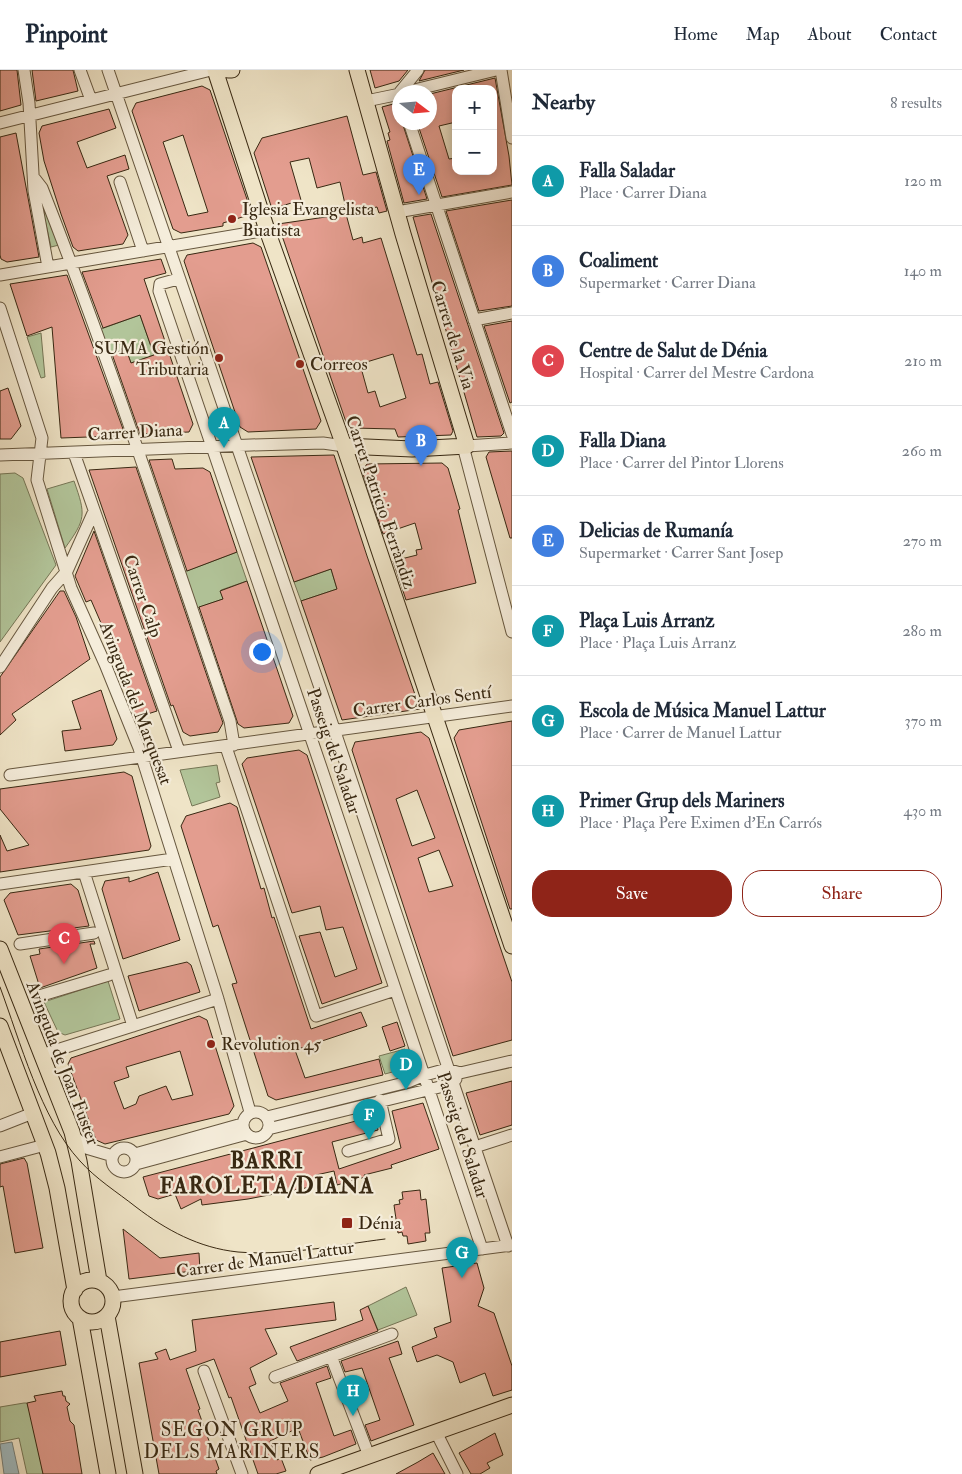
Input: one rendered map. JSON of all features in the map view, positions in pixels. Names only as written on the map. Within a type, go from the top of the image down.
[{"type":"main road","name":"Carrer Patricio Ferràndiz","points":[[215,70],[267,230],[344,446],[512,946]]},
{"type":"main road","points":[[355,73],[366,101],[397,212]]},
{"type":"main road","name":"Carrer de la Via","points":[[397,212],[465,446]]},
{"type":"main road","name":"Carrer Diana","points":[[344,446],[412,450],[465,446]]},
{"type":"main road","name":"Avinguda de Joan Fuster","points":[[0,949],[72,1132],[79,1161],[99,1281]]},
{"type":"main road","points":[[0,1026],[45,1144],[57,1188],[75,1290],[72,1306],[80,1318],[108,1474]]},
{"type":"main road","points":[[75,1290],[85,1281],[99,1281],[108,1287],[113,1297],[112,1308],[107,1316],[95,1322],[80,1318]]},
{"type":"main road","points":[[107,1316],[135,1474]]},
{"type":"main road","points":[[318,1474],[512,1405]]},
{"type":"street","points":[[24,70],[30,116],[35,179],[34,191],[48,267]]},
{"type":"street","points":[[80,70],[90,100]]},
{"type":"street","name":"Passeig del Saladar","points":[[108,70],[178,279],[335,732],[452,1084],[510,1245]]},
{"type":"street","points":[[0,123],[211,70]]},
{"type":"street","points":[[406,85],[418,70]]},
{"type":"street","points":[[435,85],[496,70]]},
{"type":"street","points":[[501,70],[512,138]]},
{"type":"street","points":[[366,101],[392,95]]},
{"type":"street","points":[[412,130],[438,204],[474,320],[508,408],[512,434]]},
{"type":"street","points":[[35,179],[42,188],[71,263],[230,721],[230,746],[316,1016],[395,990]]},
{"type":"street","points":[[120,182],[143,251]]},
{"type":"street","points":[[397,212],[512,192]]},
{"type":"street","points":[[0,275],[267,230]]},
{"type":"street","name":"Passeig del Saladar","points":[[178,279],[160,284],[158,291],[310,735],[482,1249]]},
{"type":"street","name":"Avinguda del Marquesat","points":[[0,308],[42,438],[37,480],[71,588],[113,681],[141,756],[218,999],[250,1112]]},
{"type":"street","points":[[474,320],[512,313]]},
{"type":"street","name":"Carrer Diana","points":[[465,446],[512,443]]},
{"type":"street","name":"Carrer Diana","points":[[0,455],[40,455],[237,446],[323,444],[344,446]]},
{"type":"street","name":"Carrer de la Via","points":[[465,446],[512,632]]},
{"type":"street","name":"Carrer Calp","points":[[74,453],[179,751]]},
{"type":"street","points":[[0,667],[52,588],[67,571],[94,511]]},
{"type":"street","name":"Carrer Carlos Sentí","points":[[10,775],[141,756],[335,732],[512,706]]},
{"type":"street","points":[[0,884],[173,860]]},
{"type":"street","points":[[84,872],[133,1026]]},
{"type":"street","points":[[20,944],[94,933]]},
{"type":"street","points":[[39,996],[109,975]]},
{"type":"street","points":[[41,1055],[218,999]]},
{"type":"street","points":[[268,1123],[408,1082],[424,1075],[448,1070],[460,1073],[512,1061]]},
{"type":"street","points":[[268,1123],[429,1090],[452,1084],[460,1073]]},
{"type":"street","points":[[348,1151],[389,1139],[380,1100]]},
{"type":"street","points":[[244,1129],[245,1117],[250,1112],[260,1112],[268,1123]]},
{"type":"street","points":[[0,1126],[33,1113]]},
{"type":"street","points":[[244,1129],[257,1138],[264,1135],[268,1123]]},
{"type":"street","points":[[135,1159],[244,1129]]},
{"type":"street","points":[[72,1132],[77,1141],[86,1148],[113,1156]]},
{"type":"street","points":[[481,1145],[512,1135]]},
{"type":"street","points":[[0,1157],[45,1144]]},
{"type":"street","points":[[113,1156],[123,1148],[128,1148],[135,1159]]},
{"type":"street","points":[[113,1156],[114,1166],[121,1172],[130,1171],[135,1159]]},
{"type":"street","name":"Carrer de Manuel Lattur","points":[[113,1297],[510,1245]]},
{"type":"street","points":[[275,1377],[392,1334]]},
{"type":"street","points":[[331,1356],[369,1456]]},
{"type":"street","points":[[204,1371],[242,1474]]},
{"type":"street","points":[[436,1432],[457,1474]]},
{"type":"green space","points":[[39,192],[59,245],[51,247]]},
{"type":"green space","points":[[140,315],[154,355],[131,363],[126,349],[110,355],[101,329]]},
{"type":"green space","points":[[41,333],[45,377],[41,378],[27,337]]},
{"type":"green space","points":[[15,473],[23,478],[56,565],[0,642],[0,474]]},
{"type":"green space","points":[[74,481],[81,502],[82,516],[77,530],[65,548],[47,489]]},
{"type":"green space","points":[[237,552],[247,581],[221,590],[223,599],[197,608],[184,572]]},
{"type":"green space","points":[[331,569],[337,589],[301,601],[294,582]]},
{"type":"green space","points":[[217,765],[220,782],[216,783],[220,797],[192,806],[180,770]]},
{"type":"green space","points":[[108,981],[120,1019],[65,1035],[58,1032],[44,1002]]},
{"type":"green space","points":[[405,1049],[411,1067],[385,1074],[379,1056]]},
{"type":"green space","points":[[406,1287],[417,1315],[378,1330],[368,1306]]},
{"type":"green space","points":[[27,1403],[46,1467],[42,1468],[43,1474],[27,1474],[19,1438],[0,1442],[0,1407]]},
{"type":"water","points":[[12,1442],[19,1474],[4,1474],[0,1444]]},
{"type":"building","points":[[0,70],[17,70],[21,105],[0,111]]},
{"type":"building","points":[[32,70],[73,70],[78,91],[36,101]]},
{"type":"building","points":[[370,70],[408,70],[399,81],[375,88]]},
{"type":"building","points":[[425,70],[464,70],[419,81]]},
{"type":"building","points":[[495,78],[496,85],[467,85]]},
{"type":"building","points":[[202,86],[210,90],[252,214],[223,223],[223,226],[181,233],[173,229],[132,111],[136,103]],"holes":[[[183,135],[208,212],[188,216],[163,142]]]},
{"type":"building","points":[[452,89],[452,123],[439,126],[449,159],[452,159],[452,175],[497,175],[497,89],[509,156],[512,185],[442,197],[420,130],[437,130],[437,92]]},
{"type":"building","points":[[392,104],[392,130],[405,130],[427,199],[404,203],[387,141],[390,140],[388,133],[390,132],[382,107]]},
{"type":"building","points":[[109,109],[116,128],[77,142],[87,168],[125,155],[129,169],[107,176],[128,235],[123,244],[78,251],[73,247],[61,214],[44,161],[39,133],[42,126]]},
{"type":"building","points":[[347,116],[363,175],[376,172],[387,211],[379,213],[377,207],[347,213],[340,182],[317,188],[309,158],[290,162],[301,200],[272,209],[254,153],[262,138]]},
{"type":"building","points":[[16,133],[39,257],[7,262],[1,259],[0,255],[0,137]]},
{"type":"building","points":[[512,200],[512,306],[479,311],[446,211]]},
{"type":"building","points":[[346,214],[353,240],[362,237],[363,243],[381,238],[417,355],[422,354],[430,384],[438,382],[453,431],[451,435],[398,437],[395,429],[353,428],[346,422],[278,224]],"holes":[[[393,354],[406,398],[380,407],[375,391],[368,393],[360,364]]]},
{"type":"building","points":[[431,214],[504,433],[501,436],[477,437],[413,217]]},
{"type":"building","points":[[253,243],[261,247],[321,421],[316,429],[248,432],[240,427],[184,261],[187,255]]},
{"type":"building","points":[[161,259],[166,273],[144,279],[193,424],[189,432],[140,434],[112,354],[126,349],[131,363],[154,355],[140,315],[103,328],[82,272]]},
{"type":"building","points":[[67,275],[123,429],[116,436],[61,438],[52,327],[27,336],[10,284]]},
{"type":"building","points":[[512,321],[512,402],[510,403],[484,326]]},
{"type":"building","points":[[8,388],[21,426],[11,439],[0,439],[0,391]]},
{"type":"building","points":[[512,451],[512,538],[510,538],[486,457],[489,452]]},
{"type":"building","points":[[334,455],[420,709],[342,720],[301,601],[337,589],[331,569],[294,582],[251,457]]},
{"type":"building","points":[[172,459],[175,469],[203,468],[210,472],[237,552],[187,571],[149,460]]},
{"type":"building","points":[[442,463],[448,468],[460,509],[458,510],[476,583],[406,600],[393,561],[417,555],[416,550],[422,549],[415,523],[383,534],[362,471],[367,464]]},
{"type":"building","points":[[136,467],[223,723],[218,732],[190,736],[183,732],[173,705],[171,706],[89,470]]},
{"type":"building","points":[[94,531],[157,711],[135,718],[123,680],[109,652],[101,623],[91,600],[86,602],[75,576]]},
{"type":"building","points":[[247,581],[293,716],[289,723],[244,728],[238,724],[199,607],[223,599],[220,591]]},
{"type":"building","points":[[60,591],[64,591],[76,617],[90,659],[12,714],[16,720],[0,735],[0,677]]},
{"type":"building","points":[[101,690],[117,739],[113,745],[65,751],[62,731],[81,729],[72,701]]},
{"type":"building","points":[[512,721],[512,909],[510,909],[454,738],[459,730]]},
{"type":"building","points":[[421,732],[429,738],[512,982],[512,1040],[453,1056],[352,750],[355,742]],"holes":[[[417,790],[435,838],[412,846],[396,799]],[[439,850],[453,886],[429,892],[418,858]]]},
{"type":"building","points":[[299,750],[307,755],[382,983],[322,1004],[299,936],[320,932],[335,977],[357,969],[343,927],[326,930],[320,906],[292,913],[242,764],[247,758]]},
{"type":"building","points":[[124,772],[132,776],[151,846],[149,850],[0,872],[0,835],[7,851],[29,845],[0,809],[0,789]]},
{"type":"building","points":[[230,803],[237,807],[261,889],[264,888],[272,918],[274,917],[311,1029],[361,1012],[367,1026],[295,1050],[305,1078],[379,1059],[383,1075],[276,1100],[268,1096],[232,984],[237,983],[218,925],[213,927],[181,826],[186,816]]},
{"type":"building","points":[[158,872],[180,940],[123,959],[102,889],[105,881],[129,877],[129,882]]},
{"type":"building","points":[[71,884],[78,890],[89,926],[18,935],[4,900],[10,893]]},
{"type":"building","points":[[94,941],[95,944],[90,944],[97,968],[40,988],[30,956],[40,954],[39,949]]},
{"type":"building","points":[[187,962],[191,965],[200,992],[139,1011],[128,976]]},
{"type":"building","points":[[199,1016],[207,1020],[234,1106],[229,1114],[105,1144],[96,1140],[68,1064],[71,1058]],"holes":[[[180,1051],[193,1095],[172,1100],[166,1086],[139,1096],[136,1104],[124,1109],[114,1082],[129,1077],[126,1067]]]},
{"type":"building","points":[[397,1022],[405,1046],[390,1051],[382,1027]]},
{"type":"building","points":[[512,1081],[512,1125],[480,1135],[466,1093]]},
{"type":"building","points":[[423,1103],[439,1149],[391,1165],[392,1168],[364,1175],[365,1177],[337,1185],[334,1171],[316,1175],[318,1182],[316,1186],[248,1199],[202,1205],[201,1199],[181,1209],[175,1194],[158,1199],[149,1196],[143,1177],[375,1116],[378,1130],[332,1142],[339,1169],[401,1148],[392,1111]]},
{"type":"building","points":[[24,1158],[27,1163],[43,1248],[15,1253],[3,1186],[0,1187],[0,1164]]},
{"type":"building","points":[[420,1190],[421,1200],[426,1199],[430,1233],[425,1233],[426,1241],[408,1244],[407,1236],[403,1236],[402,1232],[398,1233],[394,1205],[400,1204],[399,1200],[403,1199],[402,1192]]},
{"type":"building","points":[[123,1229],[160,1258],[199,1253],[200,1270],[129,1279]]},
{"type":"building","points":[[477,1263],[484,1288],[478,1306],[494,1313],[512,1366],[512,1390],[493,1396],[485,1373],[460,1383],[453,1362],[437,1355],[417,1362],[412,1347],[437,1337],[434,1328],[451,1322],[442,1268]]},
{"type":"building","points":[[334,1302],[336,1320],[265,1329],[277,1354],[250,1368],[256,1384],[249,1387],[260,1413],[288,1401],[280,1383],[327,1366],[331,1378],[316,1383],[334,1436],[351,1430],[356,1444],[310,1460],[298,1428],[270,1441],[277,1460],[281,1458],[286,1471],[276,1474],[258,1474],[231,1397],[229,1398],[214,1359],[186,1369],[219,1469],[216,1471],[217,1474],[159,1474],[139,1363],[158,1359],[155,1353],[166,1349],[170,1360],[196,1351],[192,1320]]},
{"type":"building","points":[[368,1306],[378,1331],[297,1361],[290,1347],[363,1320],[360,1310]]},
{"type":"building","points":[[60,1331],[66,1365],[0,1377],[0,1342]]},
{"type":"building","points":[[398,1341],[402,1354],[389,1358],[414,1425],[371,1441],[365,1425],[380,1420],[362,1368],[345,1372],[341,1361]]},
{"type":"building","points":[[62,1391],[66,1401],[70,1404],[67,1407],[70,1421],[74,1425],[82,1474],[43,1474],[27,1403],[36,1401],[34,1396]]},
{"type":"building","points":[[495,1433],[503,1455],[487,1463],[490,1468],[480,1474],[471,1474],[459,1453]]},
{"type":"building","points":[[433,1453],[445,1474],[396,1474],[418,1462]]},
{"type":"tram line","points":[[0,987],[33,1079],[54,1124],[66,1144],[93,1174],[159,1223],[196,1242],[210,1247],[238,1252],[293,1251],[385,1239]]},
{"type":"place","name":"Delicias de Rumanía","points":[[419,195]]},
{"type":"place","name":"Iglesia Evangelista Buatista","points":[[232,219]]},
{"type":"place","name":"SUMA Gestión Tributaria","points":[[219,358]]},
{"type":"place","name":"Correos","points":[[300,364]]},
{"type":"place","name":"Falla Saladar","points":[[224,448]]},
{"type":"place","name":"Coaliment","points":[[421,466]]},
{"type":"place","name":"Centre de Salut de Dénia","points":[[64,964]]},
{"type":"place","name":"Revolution 45","points":[[211,1044]]},
{"type":"place","name":"Falla Diana","points":[[406,1090]]},
{"type":"place","name":"Plaça Luis Arranz","points":[[369,1140]]},
{"type":"place","name":"Dénia","points":[[347,1223]]},
{"type":"place","name":"Escola de Música Manuel Lattur","points":[[462,1278]]},
{"type":"place","name":"Primer Grup dels Mariners","points":[[353,1416]]},
{"type":"district","name":"BARRI FAROLETA/DIANA","points":[[267,1172]]},
{"type":"district","name":"SEGON GRUP DELS MARINERS","points":[[232,1440]]}]
